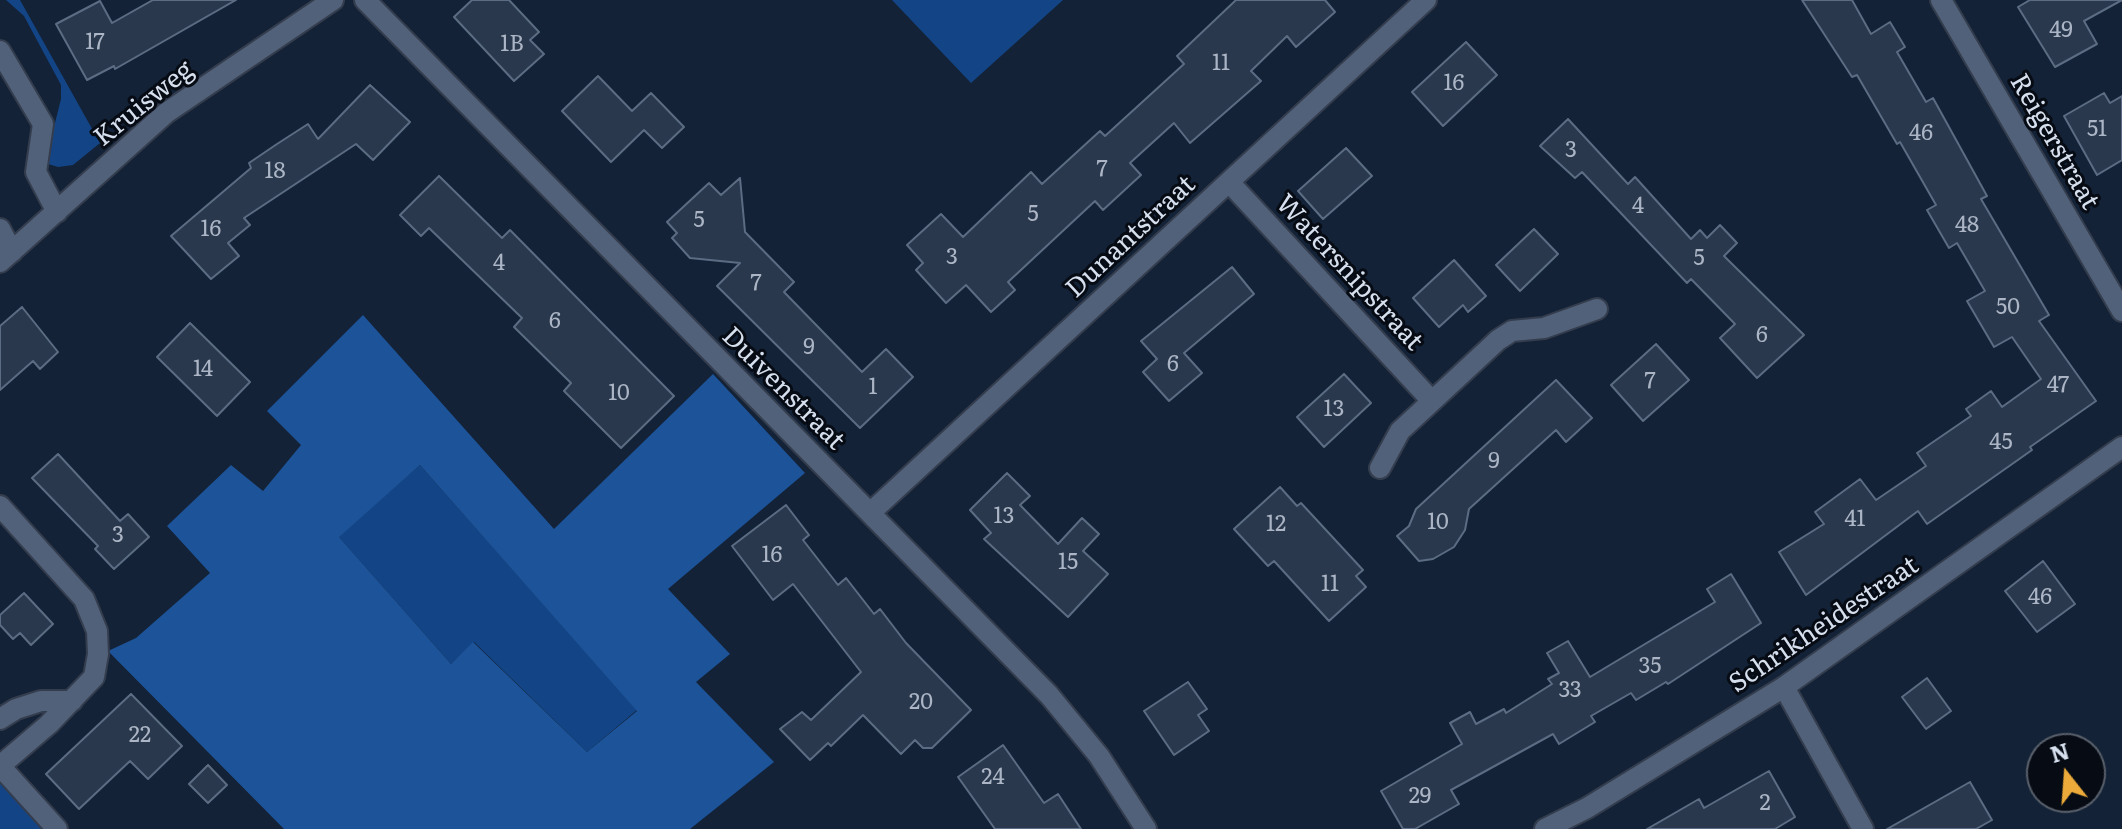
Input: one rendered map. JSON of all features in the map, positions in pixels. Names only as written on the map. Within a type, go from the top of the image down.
[{"type":"street","name":"Kruisweg","points":[[6,257],[166,113],[333,0]]},
{"type":"street","name":"Duivenstraat","points":[[365,0],[1049,695],[1099,756],[1146,829]]},
{"type":"street","name":"Dunantstraat","points":[[870,513],[1426,0]]},
{"type":"street","name":"Reigerstraat","points":[[1941,0],[2122,311]]},
{"type":"street","points":[[0,51],[43,124],[36,172],[57,212]]},
{"type":"street","name":"Watersnipstraat","points":[[1229,182],[1431,400]]},
{"type":"street","points":[[0,229],[6,257]]},
{"type":"street","points":[[1380,468],[1400,431],[1431,400],[1512,331],[1544,328],[1597,309]]},
{"type":"street","name":"Schrikheidestraat","points":[[1545,829],[1587,808],[1784,687],[2122,447]]},
{"type":"street","points":[[0,506],[84,599],[92,614],[98,654],[94,677],[0,766],[57,829]]},
{"type":"street","points":[[1784,687],[1863,829]]},
{"type":"street","points":[[0,719],[41,701],[72,701]]},
{"type":"shaded area","points":[[6,0],[20,0],[100,143],[73,165],[58,167],[45,163],[61,99],[61,85],[24,16]]},
{"type":"shaded area","points":[[892,0],[1063,0],[971,83]]},
{"type":"shaded area","points":[[363,315],[554,529],[713,374],[805,473],[668,589],[730,654],[696,682],[774,762],[690,829],[284,829],[108,651],[136,638],[210,573],[167,526],[231,465],[263,491],[301,445],[267,411]],"holes":[[[420,465],[637,711],[587,752],[473,642],[451,664],[339,537]]]},
{"type":"shaded area","points":[[420,465],[637,710],[587,752],[474,642],[451,664],[338,536]]},
{"type":"shaded area","points":[[0,779],[46,829],[0,829]]},
{"type":"building","points":[[153,0],[236,0],[115,69],[114,66],[87,80],[56,24],[100,1],[112,23]]},
{"type":"building","points":[[472,0],[509,0],[539,32],[530,40],[544,54],[514,81],[454,17]]},
{"type":"building","points":[[1236,0],[1325,0],[1335,12],[1296,47],[1287,36],[1251,71],[1261,81],[1190,143],[1174,123],[1130,163],[1141,175],[1103,210],[1095,201],[1008,282],[1015,290],[991,312],[966,285],[946,303],[916,270],[923,263],[907,245],[941,214],[963,237],[1031,172],[1042,184],[1100,131],[1105,136],[1184,64],[1177,56]]},
{"type":"building","points":[[1802,0],[1852,0],[1871,34],[1890,22],[1905,47],[1897,52],[1926,102],[1933,98],[1987,196],[1981,199],[2049,315],[2039,321],[2096,401],[1927,524],[1918,511],[1806,595],[1779,552],[1824,524],[1815,512],[1860,479],[1876,500],[1926,466],[1917,453],[1971,416],[1966,409],[1991,391],[2002,407],[2041,379],[2012,337],[1994,347],[1967,301],[1985,291],[1957,243],[1949,248],[1927,210],[1936,205],[1900,142],[1897,144],[1857,75],[1852,77]]},
{"type":"building","points":[[2030,0],[2122,0],[2084,21],[2097,44],[2055,67],[2018,7]]},
{"type":"building","points":[[1466,42],[1497,75],[1443,126],[1412,92]]},
{"type":"building","points":[[598,76],[632,111],[651,93],[684,127],[662,148],[644,130],[611,162],[562,111]]},
{"type":"building","points":[[370,85],[410,122],[373,160],[356,144],[244,218],[250,225],[228,243],[239,256],[211,279],[171,236],[251,168],[249,163],[277,144],[308,124],[318,139]]},
{"type":"building","points":[[2104,93],[2110,103],[2122,96],[2122,160],[2097,175],[2064,116]]},
{"type":"building","points":[[1568,119],[1628,184],[1635,177],[1691,239],[1700,230],[1707,238],[1720,225],[1737,243],[1724,256],[1804,335],[1757,378],[1720,338],[1735,324],[1691,279],[1687,283],[1582,172],[1575,178],[1540,146]]},
{"type":"building","points":[[1346,148],[1372,176],[1323,219],[1298,191]]},
{"type":"building","points":[[439,176],[502,238],[510,230],[674,396],[621,448],[564,391],[571,383],[514,327],[522,318],[429,228],[421,236],[400,215]]},
{"type":"building","points":[[740,178],[745,232],[794,282],[784,292],[862,372],[886,349],[913,377],[860,428],[717,286],[740,263],[690,258],[672,238],[677,233],[667,222],[709,183],[721,195]]},
{"type":"building","points":[[1534,229],[1558,254],[1520,291],[1496,265]]},
{"type":"building","points":[[1454,260],[1486,296],[1468,312],[1463,305],[1439,327],[1413,298]]},
{"type":"building","points":[[1232,267],[1254,294],[1184,353],[1202,373],[1169,401],[1143,372],[1157,359],[1141,341]]},
{"type":"building","points":[[22,307],[58,352],[40,369],[33,361],[0,390],[0,326]]},
{"type":"building","points":[[190,323],[250,382],[217,416],[157,357]]},
{"type":"building","points":[[1656,344],[1689,380],[1643,421],[1611,385]]},
{"type":"building","points":[[1344,374],[1371,403],[1324,447],[1297,417]]},
{"type":"building","points":[[1556,380],[1592,418],[1566,442],[1556,430],[1469,509],[1465,530],[1454,547],[1433,559],[1419,561],[1397,536],[1409,526],[1416,509]]},
{"type":"building","points":[[58,454],[120,521],[128,514],[149,537],[114,569],[95,549],[98,546],[32,478]]},
{"type":"building","points":[[1007,473],[1030,496],[1020,505],[1058,544],[1082,518],[1099,534],[1083,551],[1108,574],[1068,617],[984,539],[991,533],[970,510]]},
{"type":"building","points":[[1280,487],[1297,506],[1301,503],[1363,570],[1356,576],[1366,587],[1329,621],[1274,561],[1268,566],[1234,529]]},
{"type":"building","points":[[786,505],[809,535],[803,540],[838,585],[846,578],[874,614],[880,609],[906,643],[971,710],[932,748],[923,748],[915,740],[901,754],[863,715],[831,746],[828,743],[810,760],[780,729],[802,712],[811,720],[861,672],[793,584],[773,600],[732,546]]},
{"type":"building","points":[[2043,561],[2075,604],[2037,632],[2005,591]]},
{"type":"building","points":[[1731,574],[1761,623],[1668,684],[1666,682],[1636,700],[1631,693],[1591,716],[1595,722],[1559,744],[1553,734],[1451,790],[1459,804],[1415,829],[1403,829],[1381,791],[1462,744],[1450,723],[1470,712],[1476,724],[1504,709],[1506,713],[1552,684],[1548,679],[1559,673],[1547,653],[1568,641],[1590,677],[1715,602],[1707,589]]},
{"type":"building","points":[[24,593],[53,624],[31,645],[20,633],[13,639],[0,625],[0,615]]},
{"type":"building","points":[[1927,678],[1951,711],[1926,729],[1902,697]]},
{"type":"building","points":[[1188,682],[1207,709],[1198,715],[1209,731],[1174,755],[1144,711]]},
{"type":"building","points":[[131,694],[182,746],[148,779],[130,761],[79,809],[46,774]]},
{"type":"building","points":[[1003,745],[1044,803],[1058,794],[1081,829],[995,829],[958,777]]},
{"type":"building","points":[[208,765],[227,785],[208,803],[189,784]]},
{"type":"building","points":[[1769,771],[1795,817],[1775,829],[1647,829],[1699,799],[1704,808]]},
{"type":"building","points":[[1970,782],[1992,820],[1976,829],[1887,829]]}]
